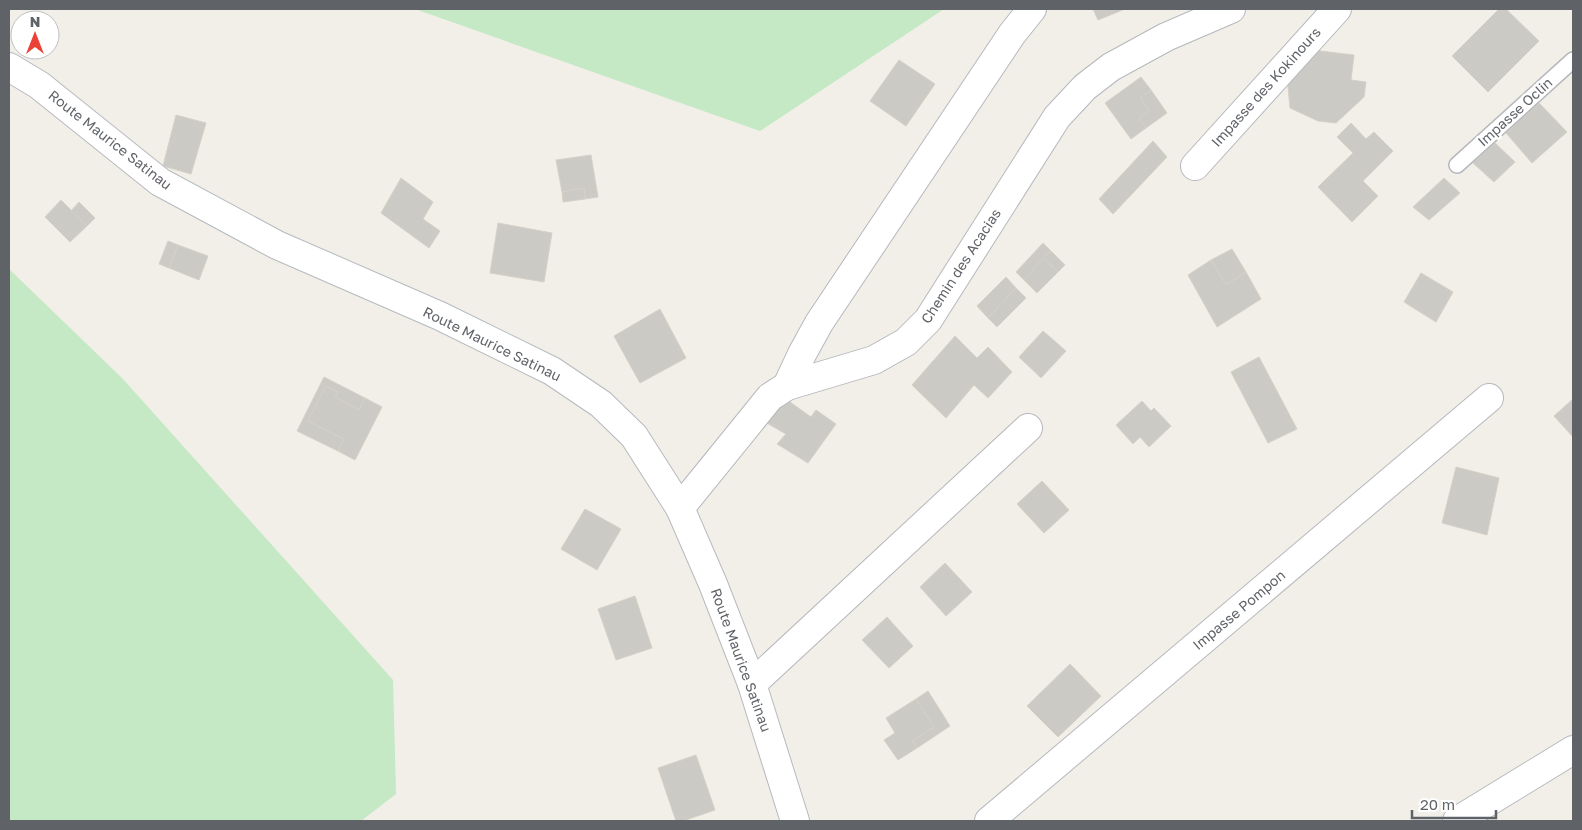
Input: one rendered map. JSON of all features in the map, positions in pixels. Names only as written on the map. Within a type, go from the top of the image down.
[{"type":"street","points":[[788,386],[802,354],[819,323],[1007,43],[1032,9]]},
{"type":"street","name":"Chemin des Acacias","points":[[680,508],[770,398],[788,386],[874,360],[906,342],[928,320],[1057,117],[1085,86],[1111,67],[1166,37],[1230,9]]},
{"type":"street","name":"Impasse des Kokinours","points":[[1195,166],[1337,9]]},
{"type":"street","name":"Route Maurice Satinau","points":[[9,68],[38,85],[160,182],[277,245],[440,316],[552,371],[601,404],[634,436],[680,508],[713,584],[752,684],[794,821]]},
{"type":"street","name":"Impasse Pompon","points":[[989,821],[1489,398]]},
{"type":"street","points":[[752,684],[1028,428]]},
{"type":"street","points":[[1457,821],[1573,750]]},
{"type":"lane","name":"Impasse Oclin","points":[[1457,165],[1573,60]]},
{"type":"green space","points":[[415,9],[944,9],[760,131]]},
{"type":"green space","points":[[9,269],[122,378],[393,680],[396,794],[361,821],[9,821]]},
{"type":"building","points":[[1093,9],[1125,9],[1098,20]]},
{"type":"building","points":[[1499,9],[1506,9],[1539,41],[1488,92],[1452,56]]},
{"type":"building","points":[[1312,50],[1354,55],[1351,80],[1366,82],[1364,97],[1336,123],[1318,121],[1290,108],[1287,76]]},
{"type":"building","points":[[899,60],[935,84],[906,126],[870,101]]},
{"type":"building","points":[[1141,77],[1151,90],[1140,98],[1149,110],[1139,118],[1146,128],[1131,139],[1105,103]]},
{"type":"building","points":[[1151,90],[1167,113],[1146,128],[1139,118],[1149,110],[1140,98]]},
{"type":"building","points":[[1539,103],[1567,132],[1532,163],[1506,133]]},
{"type":"building","points":[[176,115],[206,123],[191,174],[163,166]]},
{"type":"building","points":[[1351,123],[1366,139],[1374,132],[1393,151],[1363,181],[1378,196],[1352,222],[1318,187],[1353,153],[1337,137]]},
{"type":"building","points":[[1153,141],[1167,157],[1113,214],[1099,199]]},
{"type":"building","points":[[1495,143],[1515,162],[1494,182],[1473,163]]},
{"type":"building","points":[[591,155],[598,197],[585,199],[584,188],[562,192],[556,160]]},
{"type":"building","points":[[401,178],[433,202],[423,219],[440,231],[429,248],[381,213]]},
{"type":"building","points":[[1444,178],[1460,193],[1429,220],[1413,207]]},
{"type":"building","points":[[584,188],[585,199],[563,202],[562,192]]},
{"type":"building","points":[[61,200],[87,226],[70,242],[45,217]]},
{"type":"building","points":[[79,202],[95,218],[87,226],[71,211]]},
{"type":"building","points":[[498,223],[552,233],[544,282],[490,273]]},
{"type":"building","points":[[168,241],[178,245],[169,268],[159,264]]},
{"type":"building","points":[[1043,243],[1051,251],[1024,280],[1016,272]]},
{"type":"building","points":[[178,245],[208,256],[199,280],[169,268]]},
{"type":"building","points":[[1232,249],[1246,272],[1226,285],[1211,260]]},
{"type":"building","points":[[1051,251],[1065,265],[1058,272],[1043,258]]},
{"type":"building","points":[[1043,258],[1058,272],[1037,293],[1024,280]]},
{"type":"building","points":[[1211,260],[1226,285],[1246,272],[1261,299],[1217,327],[1188,275]]},
{"type":"building","points":[[1421,273],[1453,292],[1436,322],[1404,302]]},
{"type":"building","points":[[1006,277],[1016,288],[988,318],[977,306]]},
{"type":"building","points":[[1016,288],[1026,298],[997,327],[988,318]]},
{"type":"building","points":[[660,309],[686,358],[640,383],[614,336]]},
{"type":"building","points":[[1043,331],[1066,351],[1041,378],[1019,357]]},
{"type":"building","points":[[955,336],[977,358],[988,347],[1012,372],[988,398],[974,385],[946,418],[912,385]]},
{"type":"building","points":[[1259,357],[1297,429],[1268,443],[1231,372]]},
{"type":"building","points":[[324,377],[365,398],[359,410],[335,397],[338,392],[326,386],[308,421],[344,439],[338,451],[297,431]]},
{"type":"building","points":[[326,386],[338,392],[335,397],[359,410],[365,398],[382,407],[355,460],[338,451],[344,439],[308,421]]},
{"type":"building","points":[[783,397],[811,417],[816,410],[836,424],[808,463],[777,444],[786,434],[765,422]]},
{"type":"building","points":[[1573,399],[1573,437],[1554,416]]},
{"type":"building","points":[[1142,401],[1151,411],[1154,408],[1171,426],[1149,447],[1140,437],[1133,444],[1116,425]]},
{"type":"building","points":[[1456,467],[1499,478],[1487,535],[1442,523]]},
{"type":"building","points":[[1042,481],[1069,510],[1044,533],[1017,504]]},
{"type":"building","points":[[585,509],[621,529],[597,570],[561,549]]},
{"type":"building","points":[[945,563],[972,592],[946,616],[920,587]]},
{"type":"building","points":[[635,596],[652,648],[616,660],[598,609]]},
{"type":"building","points":[[887,617],[913,646],[889,668],[862,640]]},
{"type":"building","points":[[1070,664],[1101,696],[1058,737],[1027,706]]},
{"type":"building","points":[[928,691],[950,726],[917,748],[912,741],[934,727],[916,699]]},
{"type":"building","points":[[916,699],[934,727],[912,741],[917,748],[898,760],[884,740],[895,733],[886,718]]},
{"type":"building","points":[[696,755],[715,810],[683,821],[676,821],[658,768]]}]
